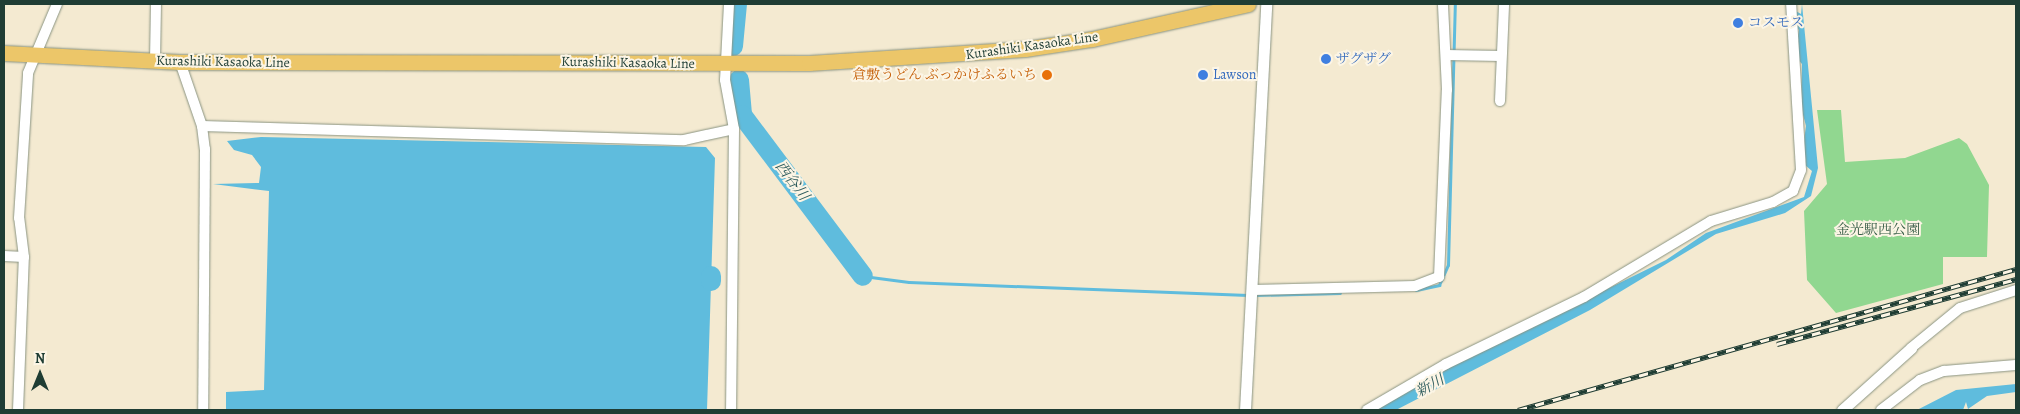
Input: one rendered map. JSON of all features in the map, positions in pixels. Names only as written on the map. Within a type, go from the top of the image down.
[{"type":"main road","name":"Kurashiki Kasaoka Line","points":[[4,53],[155,62],[726,64],[902,60],[1025,49],[1092,39],[1248,4]]},
{"type":"street","points":[[18,410],[24,257],[19,218],[28,73],[34,54],[57,4]]},
{"type":"street","points":[[155,62],[156,4]]},
{"type":"street","points":[[729,4],[726,64],[734,129],[731,410]]},
{"type":"street","points":[[1245,410],[1266,4]]},
{"type":"street","points":[[1252,294],[1414,286],[1439,277],[1447,55],[1443,4]]},
{"type":"street","points":[[1500,101],[1504,4]]},
{"type":"street","points":[[1368,410],[1446,364],[1584,297],[1711,221],[1773,202],[1793,191],[1800,170],[1791,4]]},
{"type":"street","points":[[1447,55],[1501,56]]},
{"type":"street","points":[[180,62],[202,126],[207,180],[203,410]]},
{"type":"street","points":[[202,126],[684,140],[734,129]]},
{"type":"street","points":[[4,256],[24,257]]},
{"type":"street","points":[[1842,410],[1911,348],[1960,308],[2016,290]]},
{"type":"street","points":[[1881,410],[1920,380],[1944,371],[2016,365]]},
{"type":"green space","name":"金光駅西公園","points":[[1817,110],[1841,110],[1845,162],[1905,158],[1959,138],[1967,144],[1989,185],[1987,257],[1943,257],[1943,284],[1836,313],[1807,280],[1804,211],[1827,184]]},
{"type":"water","name":"新川","points":[[1802,4],[1818,168],[1811,196],[1785,213],[1716,234],[1590,310],[1396,410],[1373,410],[1437,373],[1666,260],[1706,233],[1804,197],[1812,171],[1805,165],[1803,147],[1806,126],[1801,107],[1802,64],[1795,56],[1799,30],[1793,21],[1794,10],[1801,14]]},
{"type":"water","points":[[261,137],[706,147],[715,158],[707,410],[226,410],[226,392],[264,390],[269,191],[213,184],[259,183],[261,167],[252,155],[234,150],[227,141]]},
{"type":"water","points":[[2016,384],[2016,392],[1987,396],[1968,409],[1966,402],[1963,410],[1917,410],[1956,390]]},
{"type":"waterway","name":"西谷川","points":[[733,46],[737,4]]},
{"type":"waterway","points":[[1416,290],[1439,285],[1448,265],[1455,4]]},
{"type":"waterway","name":"西谷川","points":[[739,80],[742,115],[863,276]]},
{"type":"waterway","points":[[711,276],[711,281]]},
{"type":"waterway","points":[[863,276],[909,282],[1248,295]]},
{"type":"waterway","points":[[1254,295],[1340,293]]},
{"type":"railway","points":[[1518,410],[2016,269]]},
{"type":"railway","points":[[1777,344],[2016,279]]},
{"type":"place","name":"コスモス","points":[[1738,23]]},
{"type":"place","name":"ザグザグ","points":[[1326,59]]},
{"type":"place","name":"倉敷うどん ぶっかけふるいち","points":[[1047,75]]},
{"type":"place","name":"Lawson","points":[[1203,75]]}]
